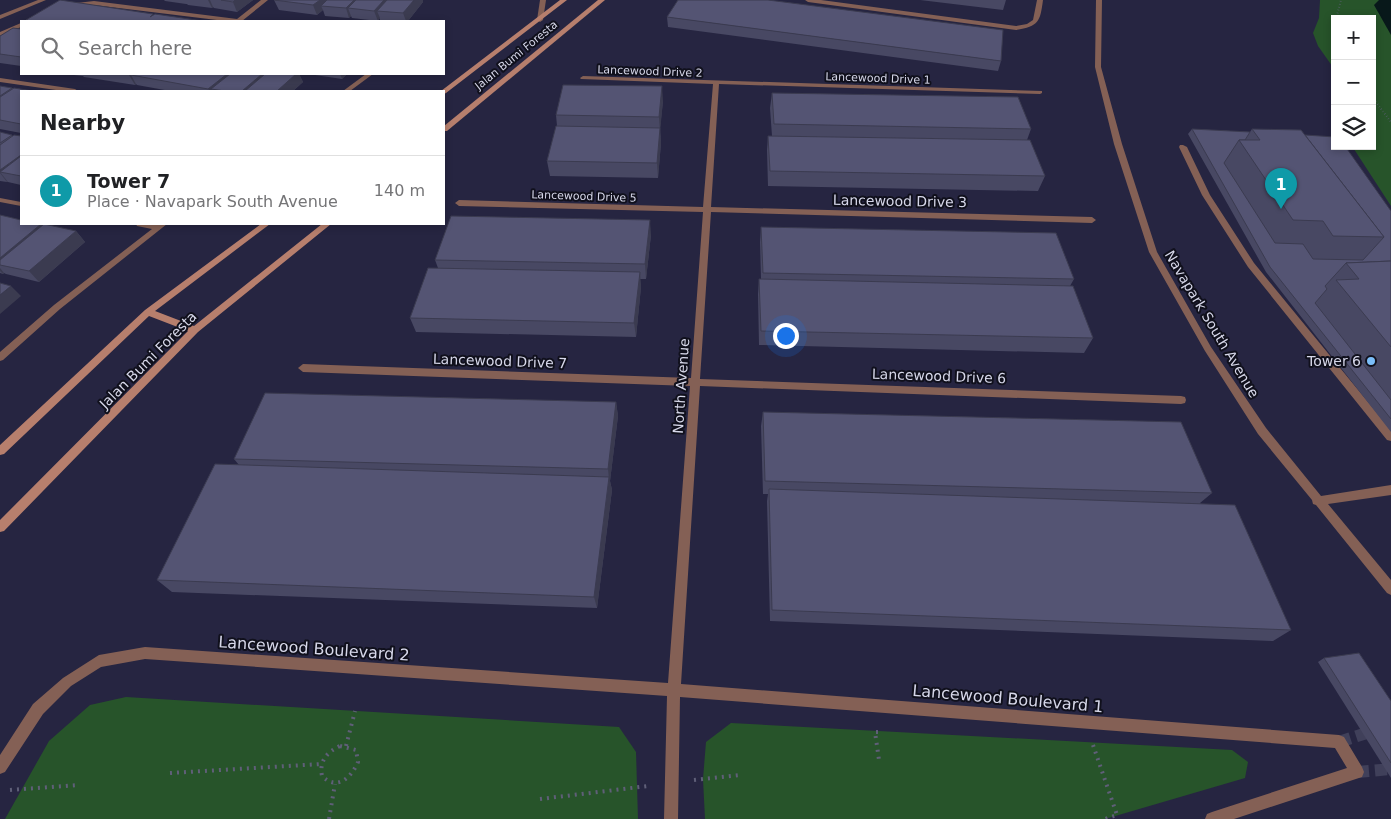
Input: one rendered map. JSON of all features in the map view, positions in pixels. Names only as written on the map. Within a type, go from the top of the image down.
[{"type":"main road","name":"Jalan Bumi Foresta","points":[[445,91],[564,0]]},
{"type":"main road","name":"Jalan Bumi Foresta","points":[[445,128],[602,0]]},
{"type":"main road","points":[[0,451],[148,312],[265,225]]},
{"type":"main road","name":"Jalan Bumi Foresta","points":[[0,527],[195,330],[326,225]]},
{"type":"main road","points":[[148,312],[195,330]]},
{"type":"street","points":[[0,17],[43,0]]},
{"type":"street","points":[[239,20],[265,0]]},
{"type":"street","points":[[540,20],[543,0]]},
{"type":"street","points":[[808,0],[1016,28],[1032,26],[1038,20],[1040,0]]},
{"type":"street","name":"Navapark South Avenue","points":[[1099,0],[1098,67],[1118,144],[1153,252],[1180,302],[1236,395],[1317,501],[1391,589]]},
{"type":"street","points":[[57,10],[78,3],[94,3],[230,20]]},
{"type":"street","points":[[0,34],[20,25]]},
{"type":"street","points":[[347,90],[369,75]]},
{"type":"street","name":"Lancewood Drive 2","points":[[583,78],[716,83]]},
{"type":"street","points":[[0,80],[68,90]]},
{"type":"street","name":"Lancewood Drive 1","points":[[716,83],[1040,92]]},
{"type":"street","name":"North Avenue","points":[[671,819],[674,691],[716,83]]},
{"type":"street","points":[[1183,147],[1206,195],[1251,265],[1391,437]]},
{"type":"street","points":[[0,200],[20,204]]},
{"type":"street","name":"Lancewood Drive 5","points":[[459,203],[707,211]]},
{"type":"street","name":"Lancewood Drive 3","points":[[707,211],[1092,220]]},
{"type":"street","points":[[0,358],[57,307],[160,225]]},
{"type":"street","name":"Lancewood Drive 7","points":[[303,368],[695,381]]},
{"type":"street","name":"Lancewood Drive 6","points":[[695,381],[1181,400]]},
{"type":"street","points":[[1317,501],[1391,490]]},
{"type":"street","name":"Lancewood Boulevard 2","points":[[0,767],[38,709],[67,682],[98,661],[145,653],[674,691]]},
{"type":"street","name":"Lancewood Boulevard 1","points":[[674,691],[1339,742],[1356,772],[1212,819]]},
{"type":"path","points":[[1337,15],[1341,0]]},
{"type":"path","points":[[1376,102],[1391,122]]},
{"type":"path","points":[[346,746],[355,711]]},
{"type":"path","points":[[879,760],[875,732],[885,732]]},
{"type":"path","points":[[1082,743],[1092,743],[1117,815],[1105,819]]},
{"type":"path","points":[[340,746],[356,750],[358,762],[347,779],[335,784],[329,783],[322,776],[321,764],[329,752],[340,746]]},
{"type":"path","points":[[170,774],[321,764]]},
{"type":"path","points":[[703,779],[741,775]]},
{"type":"path","points":[[329,819],[335,784]]},
{"type":"path","points":[[0,791],[79,785]]},
{"type":"path","points":[[540,799],[638,787]]},
{"type":"green space","points":[[1320,0],[1391,0],[1391,206],[1355,150],[1376,150],[1376,15],[1331,15],[1331,64],[1318,46],[1313,33],[1319,18]]},
{"type":"green space","points":[[126,697],[619,727],[636,752],[638,819],[5,819],[49,741],[90,705]]},
{"type":"green space","points":[[731,723],[1232,750],[1248,762],[1245,778],[1105,819],[705,819],[703,779],[706,742]]},
{"type":"shaded area","points":[[1379,0],[1391,0],[1391,35],[1374,5]]},
{"type":"building","points":[[60,0],[153,14],[150,17],[155,14],[196,20],[26,20]]},
{"type":"building","points":[[274,0],[320,0],[313,5]]},
{"type":"building","points":[[327,0],[354,0],[346,8],[321,6]]},
{"type":"building","points":[[356,0],[384,0],[374,11],[348,8]]},
{"type":"building","points":[[387,0],[414,0],[403,13],[377,11]]},
{"type":"building","points":[[678,0],[768,0],[1003,30],[1001,61],[667,17]]},
{"type":"building","points":[[13,28],[20,29],[20,57],[0,54],[0,36]]},
{"type":"building","points":[[131,75],[226,75],[208,89]]},
{"type":"building","points":[[229,75],[261,75],[243,90],[211,89]]},
{"type":"building","points":[[264,75],[295,75],[278,90],[246,90]]},
{"type":"building","points":[[563,85],[662,86],[659,117],[556,115]]},
{"type":"building","points":[[0,86],[12,88],[0,96]]},
{"type":"building","points":[[14,88],[27,90],[20,90],[20,124],[0,120],[0,97]]},
{"type":"building","points":[[772,93],[1018,97],[1031,129],[774,124]]},
{"type":"building","points":[[556,126],[660,128],[657,163],[547,161]]},
{"type":"building","points":[[1192,129],[1250,132],[1245,140],[1239,140],[1224,163],[1275,243],[1303,244],[1313,259],[1363,260],[1384,237],[1305,135],[1331,137],[1331,150],[1348,150],[1391,211],[1391,261],[1346,263],[1325,286],[1327,289],[1315,303],[1391,400],[1391,419],[1270,267]]},
{"type":"building","points":[[1252,129],[1301,130],[1384,237],[1333,236],[1323,221],[1293,220],[1239,140],[1260,140]]},
{"type":"building","points":[[0,132],[12,135],[0,143]]},
{"type":"building","points":[[14,135],[20,136],[20,156],[0,170],[0,145]]},
{"type":"building","points":[[768,136],[1030,140],[1045,176],[770,171]]},
{"type":"building","points":[[20,157],[20,176],[0,172]]},
{"type":"building","points":[[0,215],[20,220],[20,225],[40,225],[0,258]]},
{"type":"building","points":[[451,216],[650,220],[645,264],[435,260]]},
{"type":"building","points":[[43,225],[76,231],[29,271],[0,265],[0,260]]},
{"type":"building","points":[[761,227],[1056,233],[1074,279],[763,273]]},
{"type":"building","points":[[1391,261],[1391,347],[1336,280],[1359,279],[1346,263]]},
{"type":"building","points":[[428,268],[640,272],[634,323],[410,318]]},
{"type":"building","points":[[759,279],[1073,286],[1093,338],[761,331]]},
{"type":"building","points":[[0,283],[11,286],[0,295]]},
{"type":"building","points":[[265,393],[616,402],[608,469],[234,459]]},
{"type":"building","points":[[763,412],[1181,422],[1212,493],[765,481]]},
{"type":"building","points":[[215,464],[609,477],[594,597],[157,580]]},
{"type":"building","points":[[769,489],[1235,505],[1291,630],[772,610]]},
{"type":"building","points":[[1359,653],[1391,701],[1391,763],[1324,658]]},
{"type":"tunnel","points":[[1339,742],[1391,725]]},
{"type":"tunnel","points":[[1357,772],[1391,769]]},
{"type":"place","name":"Tower 7","points":[[1281,209]]},
{"type":"place","name":"Tower 6","points":[[1371,361]]}]
